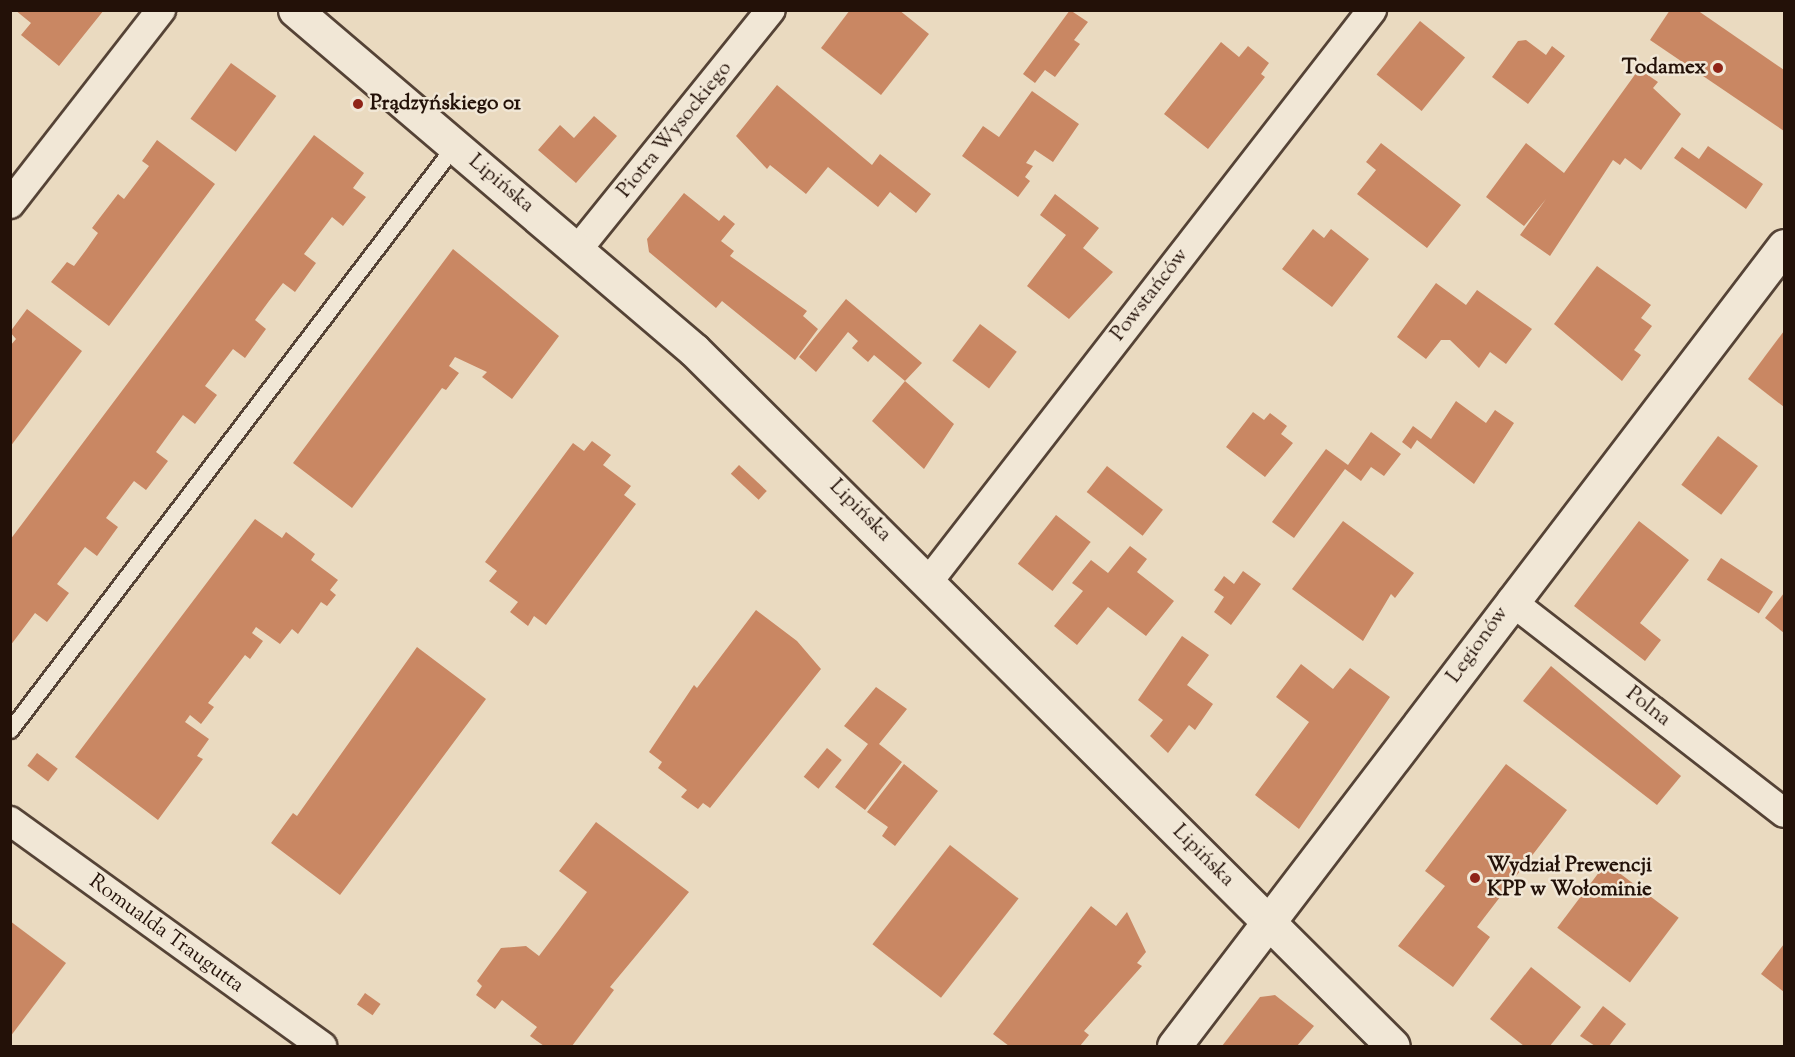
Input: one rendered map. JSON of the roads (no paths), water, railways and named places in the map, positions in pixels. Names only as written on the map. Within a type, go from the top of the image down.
[{"type":"street","points":[[10,204],[162,10]]},
{"type":"street","name":"Lipińska","points":[[295,10],[694,350],[1393,1047]]},
{"type":"street","name":"Piotra Wysockiego","points":[[578,249],[771,10]]},
{"type":"street","name":"Powstańców","points":[[928,581],[1372,10]]},
{"type":"street","name":"Legionów","points":[[1174,1047],[1270,924],[1511,601],[1785,246]]},
{"type":"street","name":"Polna","points":[[1511,601],[1785,813]]},
{"type":"street","name":"Romualda Traugutta","points":[[10,821],[322,1047]]},
{"type":"lane","points":[[10,730],[455,145]]},
{"type":"place","name":"Todamex","points":[[1718,68]]},
{"type":"place","name":"Prądzyńskiego 01","points":[[358,104]]},
{"type":"place","name":"Wydział Prewencji KPP w Wołominie","points":[[1475,878]]}]
